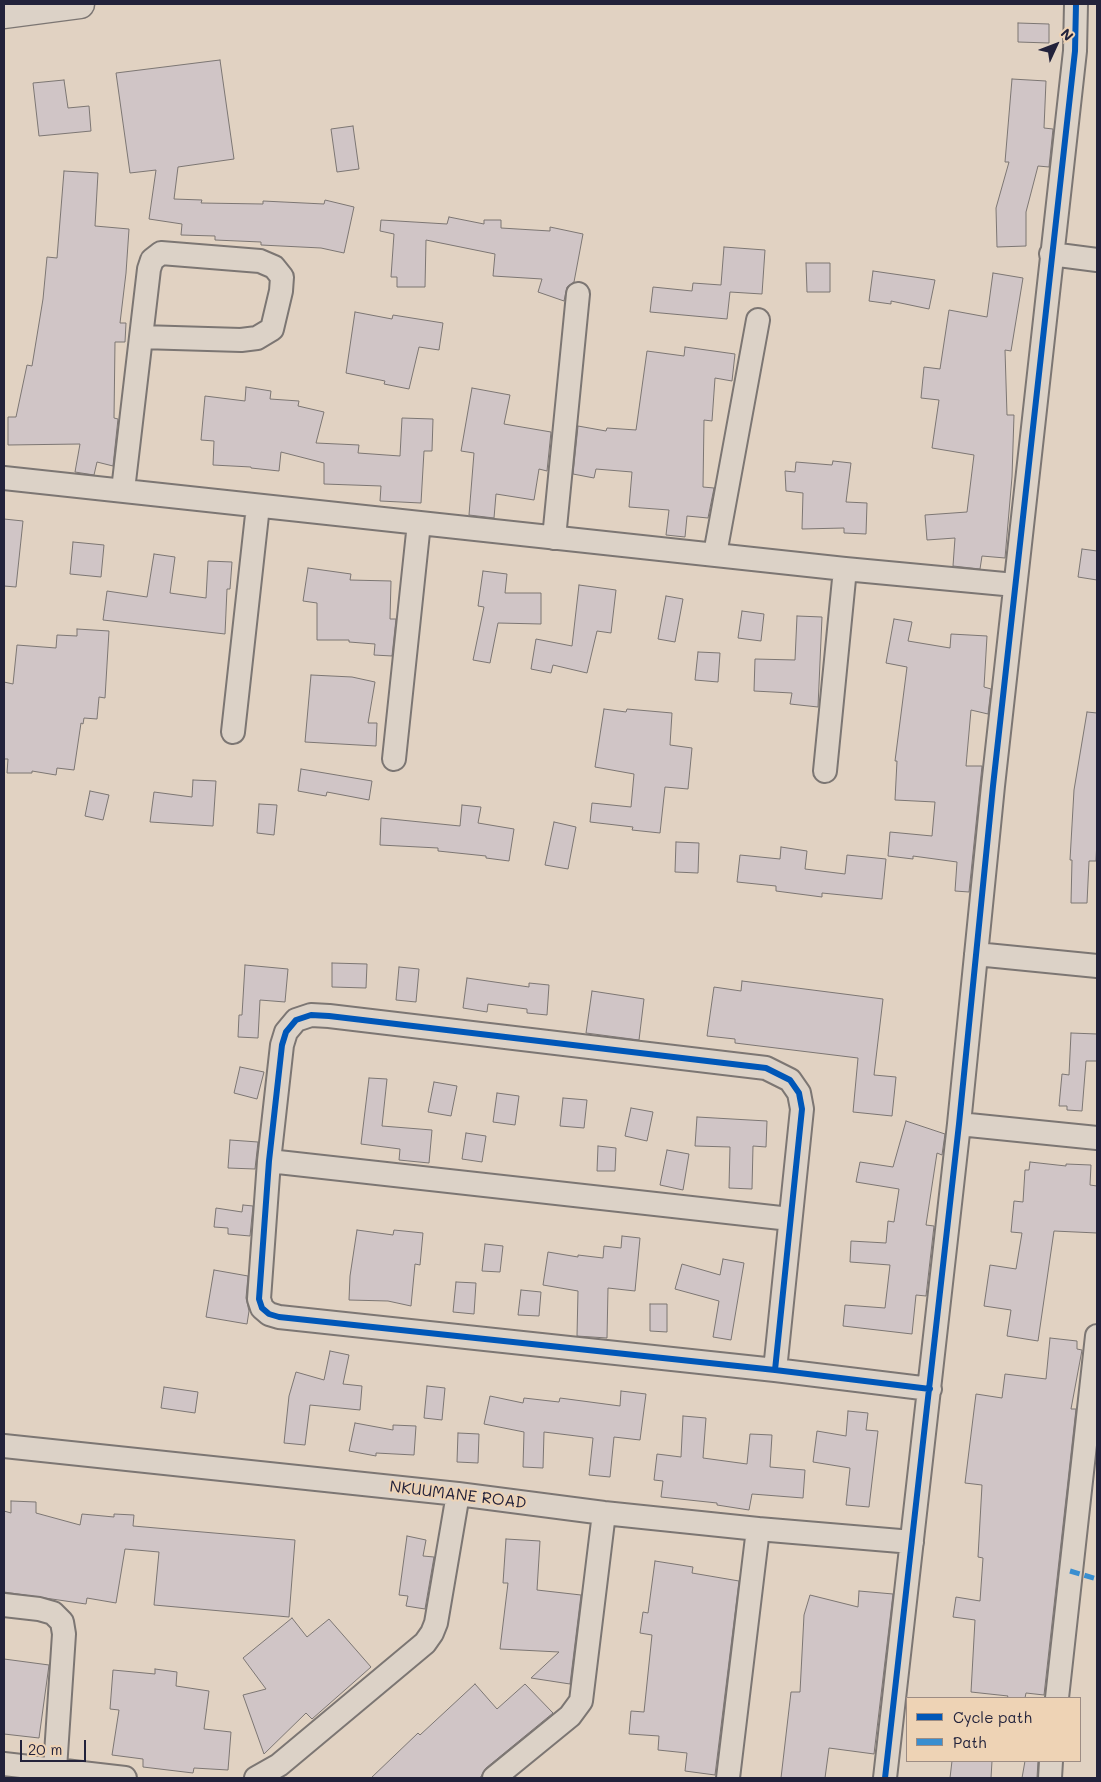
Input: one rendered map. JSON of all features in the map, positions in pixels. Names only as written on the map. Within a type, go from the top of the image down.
[{"type":"street","points":[[4,14],[80,4]]},
{"type":"street","points":[[885,1778],[930,1389],[1015,585],[1075,51],[1076,4]]},
{"type":"street","points":[[123,490],[141,337],[149,269],[152,260],[161,253],[260,261],[274,267],[282,277],[281,291],[272,329],[256,338],[241,340],[141,337]]},
{"type":"street","points":[[1051,254],[1097,260]]},
{"type":"street","points":[[554,538],[578,294]]},
{"type":"street","points":[[715,554],[758,320]]},
{"type":"street","points":[[4,478],[845,569],[1015,585]]},
{"type":"street","points":[[233,732],[258,506]]},
{"type":"street","points":[[394,759],[419,523]]},
{"type":"street","points":[[825,771],[845,569]]},
{"type":"street","points":[[976,954],[1097,966]]},
{"type":"street","points":[[775,1370],[802,1109],[798,1093],[790,1080],[778,1072],[766,1068],[311,1014],[296,1020],[286,1032],[282,1045],[270,1161],[259,1299],[262,1308],[269,1314],[279,1317],[775,1370],[930,1389]]},
{"type":"street","points":[[959,1124],[1097,1138]]},
{"type":"street","points":[[270,1161],[790,1219]]},
{"type":"street","points":[[1058,1697],[1070,1571],[1097,1336]]},
{"type":"street","name":"NKUUMANE ROAD","points":[[4,1446],[458,1494],[604,1513],[912,1542]]},
{"type":"street","points":[[256,1778],[279,1764],[424,1643],[432,1633],[436,1623],[458,1494]]},
{"type":"street","points":[[494,1778],[570,1716],[581,1701],[604,1513]]},
{"type":"street","points":[[728,1778],[758,1529]]},
{"type":"street","points":[[4,1605],[39,1609],[53,1613],[62,1622],[64,1634],[55,1769]]},
{"type":"street","points":[[1050,1778],[1052,1762]]},
{"type":"street","points":[[4,1764],[125,1778]]},
{"type":"building","points":[[1018,23],[1049,24],[1049,43],[1018,42]]},
{"type":"building","points":[[220,60],[234,159],[178,167],[174,199],[202,200],[201,203],[263,204],[263,201],[324,204],[325,200],[354,207],[344,253],[321,248],[261,245],[261,242],[215,240],[215,236],[181,235],[182,224],[149,219],[156,170],[130,173],[116,73]]},
{"type":"building","points":[[1012,79],[1046,81],[1044,128],[1053,129],[1049,167],[1038,166],[1026,212],[1026,246],[997,247],[996,208],[1009,162],[1005,162]]},
{"type":"building","points":[[64,80],[68,108],[89,106],[91,131],[39,136],[33,83]]},
{"type":"building","points":[[353,126],[359,169],[337,172],[331,129]]},
{"type":"building","points":[[64,171],[98,173],[95,226],[129,229],[120,323],[126,323],[125,342],[115,342],[114,418],[118,419],[113,466],[97,462],[94,475],[75,472],[80,444],[8,445],[8,417],[16,417],[27,365],[32,366],[43,299],[47,257],[57,258]]},
{"type":"building","points":[[449,217],[484,224],[484,220],[501,220],[501,228],[550,231],[550,227],[583,234],[574,282],[567,287],[564,301],[538,292],[542,279],[493,276],[495,254],[426,240],[425,287],[397,287],[397,277],[391,277],[394,234],[380,231],[381,220],[447,224]]},
{"type":"building","points":[[724,247],[765,250],[762,294],[730,292],[727,319],[650,312],[653,287],[692,291],[693,283],[721,285]]},
{"type":"building","points":[[806,263],[830,263],[830,292],[807,292]]},
{"type":"building","points":[[873,271],[935,280],[929,309],[891,301],[891,304],[869,301]]},
{"type":"building","points":[[993,273],[1023,278],[1011,351],[1005,350],[1007,415],[1014,415],[1012,477],[1005,558],[982,556],[980,569],[953,566],[955,538],[927,540],[925,515],[967,512],[974,455],[932,448],[939,400],[921,398],[924,367],[940,369],[949,310],[987,317]]},
{"type":"building","points":[[355,312],[392,319],[393,315],[443,323],[439,350],[419,347],[409,389],[384,384],[385,381],[346,373]]},
{"type":"building","points":[[685,347],[735,354],[732,381],[715,378],[712,421],[704,420],[703,487],[714,488],[708,518],[687,516],[685,537],[666,535],[669,510],[629,507],[632,472],[596,469],[594,478],[573,474],[578,426],[606,431],[607,428],[636,430],[647,351],[684,356]]},
{"type":"building","points":[[246,387],[271,391],[270,399],[299,401],[298,406],[324,412],[316,443],[359,445],[358,453],[400,456],[402,418],[433,419],[432,451],[424,451],[421,503],[380,501],[381,486],[324,484],[324,463],[281,452],[279,471],[213,465],[214,441],[201,440],[205,396],[245,401]]},
{"type":"building","points":[[472,388],[510,395],[504,424],[551,432],[547,471],[539,469],[534,500],[496,494],[494,518],[469,515],[474,453],[461,451]]},
{"type":"building","points":[[833,461],[851,463],[846,502],[867,503],[866,534],[844,533],[844,528],[802,529],[803,493],[786,491],[785,471],[795,472],[796,462],[832,465]]},
{"type":"building","points":[[4,519],[23,521],[16,587],[4,586]]},
{"type":"building","points":[[73,542],[104,545],[101,577],[70,574]]},
{"type":"building","points":[[1082,549],[1097,551],[1097,580],[1078,577]]},
{"type":"building","points":[[154,554],[175,557],[170,593],[206,598],[208,561],[232,562],[230,589],[227,589],[225,634],[103,620],[107,591],[147,597]]},
{"type":"building","points":[[308,568],[351,574],[350,580],[391,581],[390,619],[396,619],[392,656],[374,655],[375,644],[349,642],[349,640],[317,640],[317,603],[303,601]]},
{"type":"building","points":[[483,571],[507,574],[505,593],[541,593],[541,624],[498,623],[490,663],[473,660],[484,607],[478,606]]},
{"type":"building","points":[[579,585],[616,590],[611,633],[597,631],[587,673],[553,665],[551,673],[531,669],[536,639],[572,646]]},
{"type":"building","points":[[666,596],[683,599],[675,642],[658,639]]},
{"type":"building","points":[[742,611],[764,614],[761,641],[738,638]]},
{"type":"building","points":[[797,616],[822,617],[818,707],[790,704],[792,693],[754,691],[755,659],[795,660]]},
{"type":"building","points":[[894,619],[912,622],[908,641],[950,648],[951,634],[987,636],[984,687],[991,689],[988,714],[971,710],[966,766],[982,766],[969,892],[955,891],[957,862],[913,856],[913,859],[888,856],[890,832],[932,836],[935,802],[895,800],[897,761],[895,761],[907,667],[886,663]]},
{"type":"building","points":[[77,629],[109,631],[105,698],[99,697],[97,719],[84,718],[83,724],[81,723],[74,770],[57,768],[56,775],[32,771],[32,773],[7,773],[8,759],[4,759],[4,682],[13,684],[17,645],[56,648],[57,635],[77,636]]},
{"type":"building","points":[[698,652],[720,653],[718,682],[695,680]]},
{"type":"building","points":[[311,675],[352,677],[375,682],[368,723],[377,723],[376,746],[305,742]]},
{"type":"building","points":[[604,709],[626,712],[627,709],[672,713],[670,745],[692,748],[688,789],[665,787],[660,833],[632,830],[633,827],[590,822],[592,803],[631,807],[634,774],[595,767]]},
{"type":"building","points":[[1087,712],[1097,713],[1096,861],[1089,861],[1087,903],[1071,903],[1072,860],[1070,860],[1074,790]]},
{"type":"building","points":[[301,769],[372,781],[369,800],[327,792],[326,796],[298,791]]},
{"type":"building","points":[[193,780],[216,781],[213,826],[150,822],[154,792],[192,797]]},
{"type":"building","points":[[90,791],[109,795],[103,820],[85,816]]},
{"type":"building","points":[[259,804],[277,805],[274,835],[257,833]]},
{"type":"building","points":[[462,805],[481,807],[478,823],[514,829],[509,861],[486,858],[486,856],[438,851],[438,848],[380,845],[381,818],[460,826]]},
{"type":"building","points":[[554,822],[576,827],[568,869],[545,865]]},
{"type":"building","points":[[676,842],[699,843],[698,873],[675,872]]},
{"type":"building","points":[[781,847],[807,851],[805,869],[845,874],[847,855],[886,859],[882,899],[822,893],[822,897],[776,891],[776,886],[737,882],[740,855],[780,859]]},
{"type":"building","points":[[332,963],[367,964],[366,988],[332,987]]},
{"type":"building","points":[[245,965],[288,969],[285,1002],[260,1000],[258,1038],[238,1037],[239,1015],[242,1015]]},
{"type":"building","points":[[399,967],[419,969],[416,1002],[396,1000]]},
{"type":"building","points":[[467,978],[529,987],[529,983],[549,985],[547,1015],[527,1013],[527,1009],[488,1004],[487,1012],[463,1008]]},
{"type":"building","points":[[742,981],[883,999],[874,1075],[896,1077],[892,1116],[853,1112],[858,1058],[735,1043],[735,1039],[707,1036],[714,987],[741,991]]},
{"type":"building","points":[[592,991],[644,999],[639,1040],[586,1033]]},
{"type":"building","points":[[1071,1033],[1097,1034],[1097,1061],[1086,1061],[1082,1111],[1067,1110],[1067,1106],[1059,1106],[1062,1074],[1069,1075]]},
{"type":"building","points":[[240,1067],[264,1072],[257,1099],[234,1093]]},
{"type":"building","points":[[369,1078],[387,1079],[382,1126],[432,1130],[429,1163],[399,1160],[400,1149],[361,1144]]},
{"type":"building","points":[[434,1082],[457,1086],[451,1116],[428,1112]]},
{"type":"building","points":[[497,1093],[519,1096],[515,1125],[493,1122]]},
{"type":"building","points":[[563,1098],[587,1100],[584,1128],[560,1126]]},
{"type":"building","points":[[631,1108],[653,1112],[647,1141],[625,1136]]},
{"type":"building","points":[[697,1117],[767,1121],[766,1147],[753,1146],[752,1189],[729,1188],[730,1147],[695,1146]]},
{"type":"building","points":[[906,1121],[945,1134],[942,1155],[937,1153],[926,1225],[934,1226],[926,1296],[916,1295],[912,1334],[843,1326],[845,1305],[885,1308],[890,1265],[850,1262],[851,1241],[886,1243],[888,1221],[894,1222],[899,1189],[856,1182],[860,1162],[893,1167]]},
{"type":"building","points":[[466,1133],[486,1136],[482,1162],[462,1159]]},
{"type":"building","points":[[230,1140],[258,1142],[255,1169],[228,1168]]},
{"type":"building","points":[[598,1146],[616,1148],[615,1171],[597,1171]]},
{"type":"building","points":[[667,1150],[689,1154],[683,1190],[660,1185]]},
{"type":"building","points":[[1030,1162],[1066,1166],[1066,1164],[1091,1165],[1090,1185],[1097,1186],[1097,1233],[1054,1231],[1038,1341],[1007,1336],[1011,1310],[984,1306],[990,1265],[1016,1269],[1022,1233],[1011,1232],[1014,1201],[1023,1202],[1025,1170],[1029,1170]]},
{"type":"building","points":[[243,1205],[253,1206],[250,1236],[228,1234],[228,1228],[214,1227],[216,1208],[242,1212]]},
{"type":"building","points":[[357,1230],[393,1235],[394,1230],[423,1233],[420,1265],[415,1264],[411,1306],[388,1301],[349,1300],[350,1276]]},
{"type":"building","points":[[622,1236],[640,1238],[635,1291],[608,1288],[607,1338],[577,1336],[578,1291],[543,1285],[548,1252],[578,1257],[578,1255],[603,1258],[604,1246],[621,1248]]},
{"type":"building","points":[[485,1244],[503,1246],[500,1272],[482,1271]]},
{"type":"building","points":[[723,1259],[744,1263],[731,1340],[713,1337],[719,1301],[675,1289],[682,1264],[720,1275]]},
{"type":"building","points":[[214,1270],[248,1276],[246,1298],[249,1311],[247,1324],[206,1317]]},
{"type":"building","points":[[456,1282],[476,1283],[474,1314],[453,1312]]},
{"type":"building","points":[[521,1290],[541,1292],[539,1316],[518,1315]]},
{"type":"building","points":[[650,1304],[667,1304],[667,1332],[650,1331]]},
{"type":"building","points":[[1050,1338],[1077,1341],[1077,1349],[1082,1350],[1071,1409],[1076,1409],[1044,1695],[1026,1693],[1025,1697],[1008,1697],[971,1692],[975,1620],[953,1617],[956,1597],[980,1601],[983,1558],[978,1557],[982,1485],[965,1483],[976,1394],[1002,1398],[1005,1374],[1046,1379]]},
{"type":"building","points":[[330,1351],[349,1355],[343,1384],[362,1386],[360,1410],[310,1405],[305,1445],[284,1443],[289,1396],[296,1372],[324,1380]]},
{"type":"building","points":[[427,1386],[445,1388],[442,1420],[424,1418]]},
{"type":"building","points":[[164,1387],[198,1392],[195,1413],[161,1408]]},
{"type":"building","points":[[621,1391],[646,1394],[640,1440],[614,1437],[610,1477],[589,1475],[593,1438],[544,1432],[543,1468],[523,1467],[524,1432],[484,1424],[490,1396],[523,1403],[524,1398],[559,1402],[560,1398],[620,1406]]},
{"type":"building","points":[[848,1411],[868,1413],[866,1430],[878,1431],[869,1507],[846,1505],[850,1468],[813,1462],[817,1431],[846,1436]]},
{"type":"building","points":[[683,1416],[706,1418],[703,1458],[747,1464],[750,1434],[772,1435],[770,1467],[805,1470],[803,1498],[752,1494],[749,1510],[717,1505],[717,1503],[661,1497],[663,1481],[654,1480],[657,1454],[681,1457]]},
{"type":"building","points":[[355,1423],[393,1430],[393,1425],[416,1426],[414,1455],[376,1453],[376,1456],[349,1451]]},
{"type":"building","points":[[458,1433],[479,1434],[478,1463],[457,1462]]},
{"type":"building","points":[[11,1501],[36,1502],[36,1513],[80,1525],[82,1514],[114,1517],[114,1514],[134,1515],[133,1526],[295,1540],[289,1617],[154,1605],[159,1552],[125,1549],[116,1603],[87,1598],[86,1604],[4,1592],[4,1511],[11,1513]]},
{"type":"building","points":[[407,1536],[426,1540],[423,1556],[434,1557],[425,1609],[406,1606],[408,1596],[399,1595]]},
{"type":"building","points":[[506,1539],[540,1541],[537,1590],[581,1595],[570,1684],[531,1678],[559,1652],[500,1649],[508,1583],[503,1583]]},
{"type":"building","points":[[655,1561],[693,1567],[692,1573],[739,1581],[715,1775],[685,1771],[687,1753],[658,1750],[659,1736],[629,1734],[631,1711],[644,1712],[652,1635],[640,1633],[643,1612],[648,1613]]},
{"type":"building","points":[[859,1591],[893,1594],[874,1754],[829,1748],[825,1778],[781,1778],[791,1692],[800,1692],[804,1615],[810,1595],[858,1607]]},
{"type":"building","points":[[292,1618],[307,1637],[329,1619],[371,1667],[312,1719],[306,1713],[264,1754],[243,1695],[266,1689],[243,1658]]},
{"type":"building","points":[[4,1659],[49,1665],[39,1738],[4,1734]]},
{"type":"building","points":[[155,1669],[177,1672],[176,1686],[209,1691],[204,1729],[231,1732],[228,1770],[194,1768],[193,1773],[143,1767],[143,1759],[112,1755],[119,1710],[110,1709],[113,1670],[155,1674]]},
{"type":"building","points":[[475,1684],[497,1709],[525,1684],[553,1713],[486,1768],[480,1778],[371,1778],[418,1733],[420,1735]]},
{"type":"building","points":[[952,1762],[992,1762],[991,1778],[950,1778]]},
{"type":"building","points":[[1025,1762],[1038,1762],[1037,1778],[1022,1778]]},
{"type":"marked path","points":[[1070,1571],[1097,1579]]},
{"type":"cycle path","points":[[885,1778],[959,1124],[993,786],[1075,51],[1076,4]]},
{"type":"cycle path","points":[[775,1370],[802,1109],[799,1093],[790,1080],[766,1068],[329,1016],[311,1015],[296,1020],[286,1032],[282,1045],[269,1161],[259,1299],[262,1308],[269,1314],[279,1317],[775,1370],[930,1389]]}]
